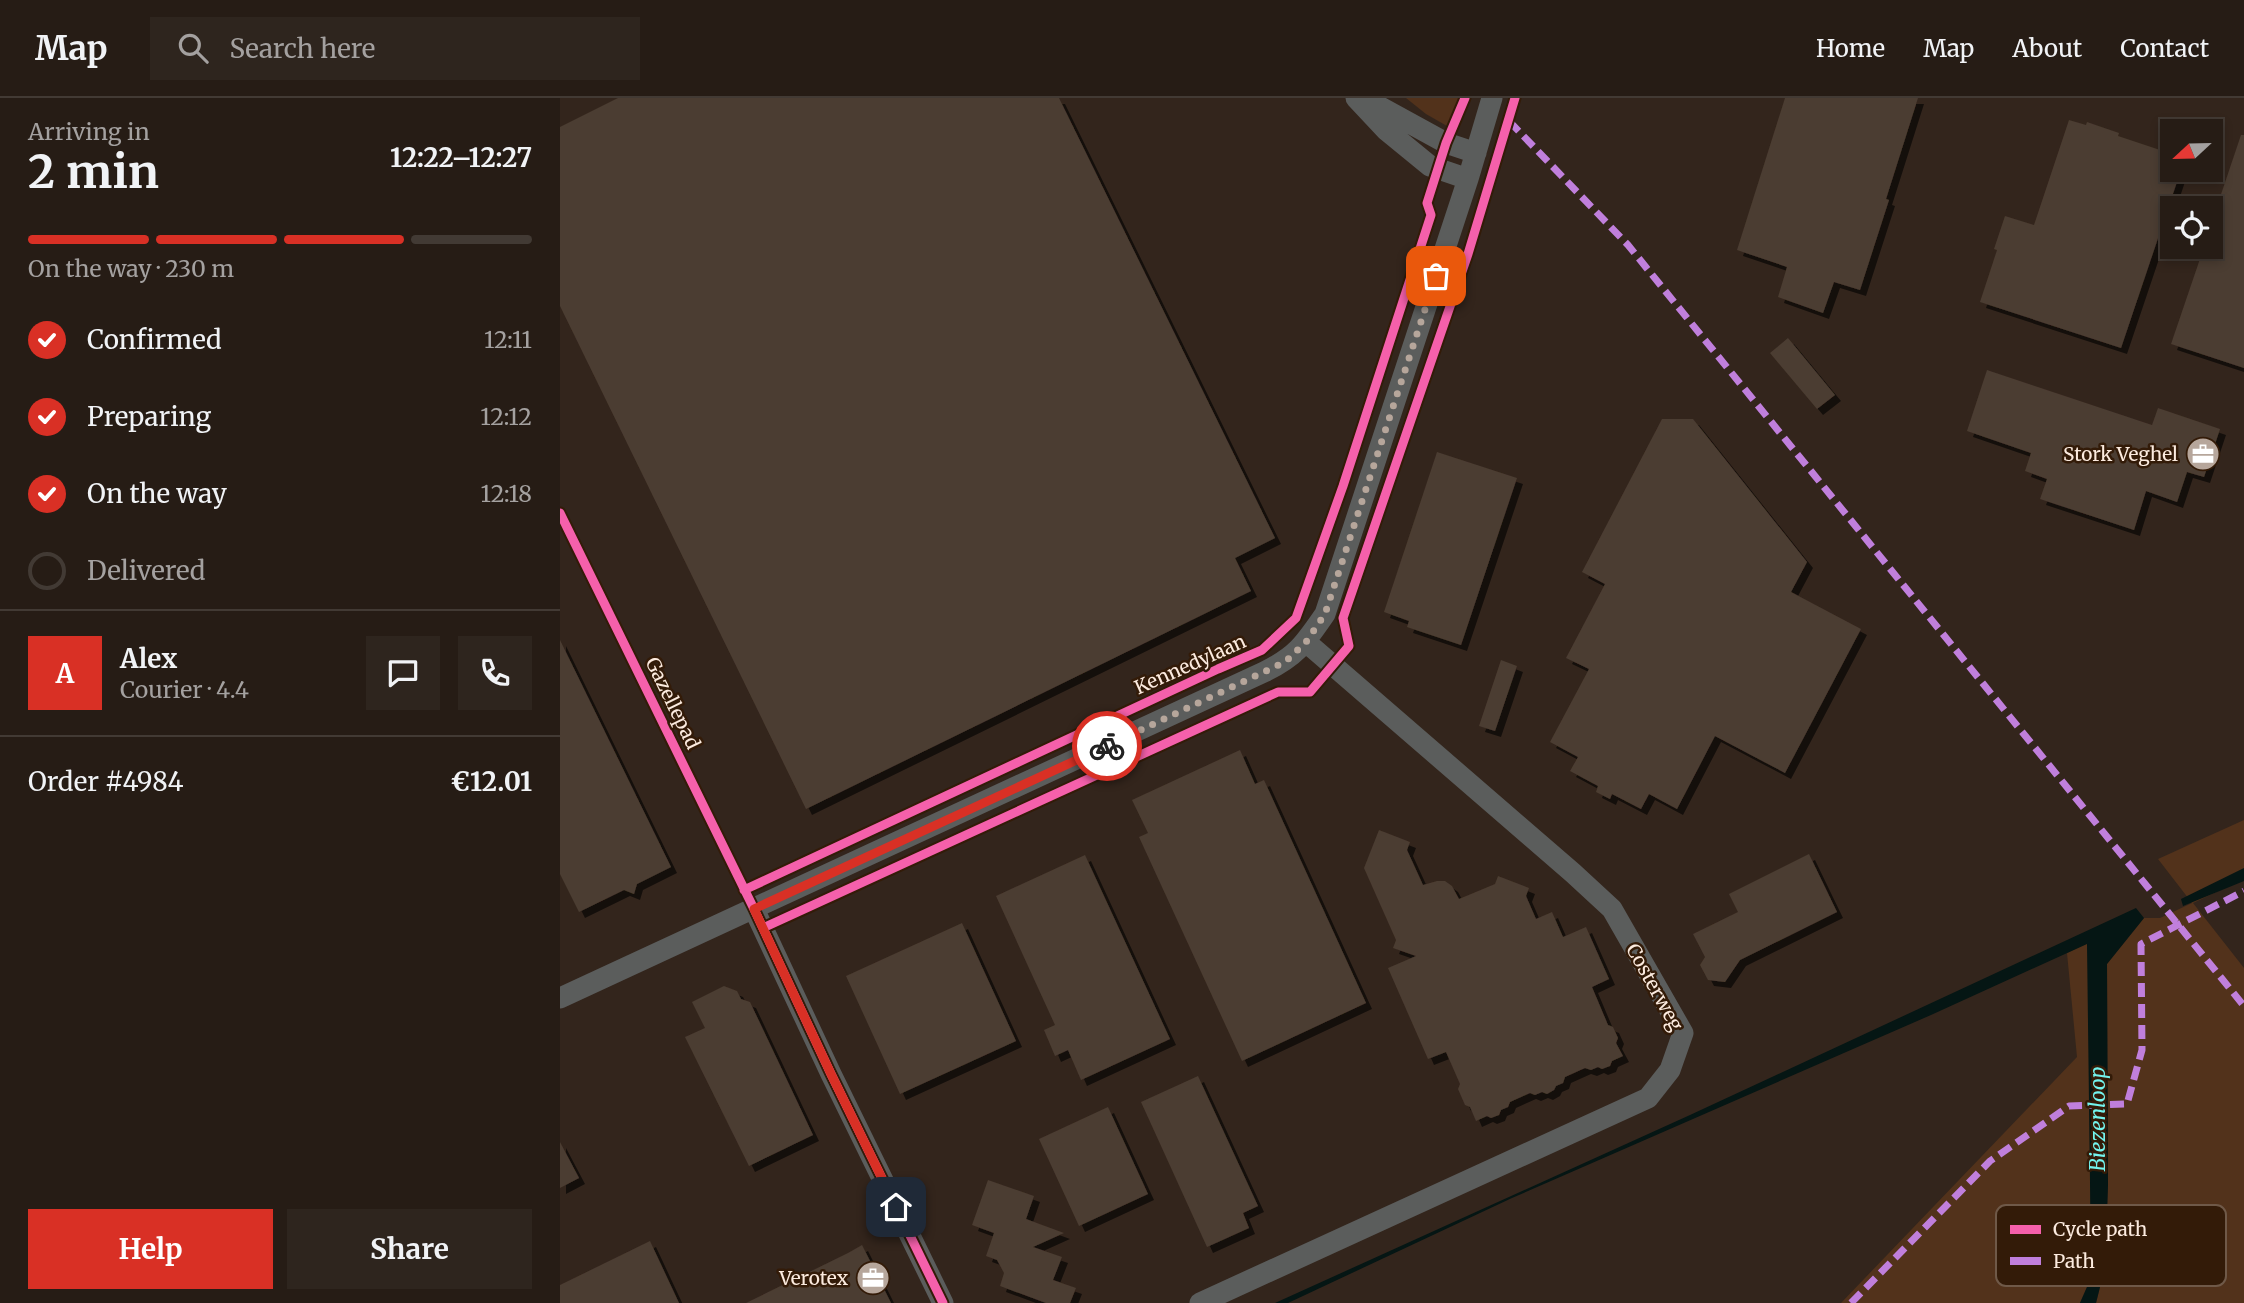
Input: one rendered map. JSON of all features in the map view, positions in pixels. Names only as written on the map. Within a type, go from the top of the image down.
[{"type":"street","points":[[1356,98],[1386,130],[1430,166],[1468,179]]},
{"type":"street","points":[[1364,98],[1446,143],[1476,153]]},
{"type":"street","points":[[560,998],[1285,662],[1306,642],[1325,614],[1468,179],[1492,98]]},
{"type":"street","name":"Costerweg","points":[[1200,1303],[1648,1098],[1670,1070],[1683,1033],[1612,909],[1306,642]]},
{"type":"street","points":[[754,909],[943,1303]]},
{"type":"shaded area","points":[[1406,98],[1460,98],[1447,126]]},
{"type":"shaded area","points":[[2244,820],[2244,879],[2193,903],[2244,968],[2244,1303],[2096,1303],[2100,1286],[2226,1286],[2226,1205],[2107,1205],[2107,964],[2144,918],[2160,918],[2192,903],[2158,859]]},
{"type":"shaded area","points":[[2088,943],[2090,1205],[1996,1205],[1996,1286],[2087,1286],[2080,1303],[1841,1303],[2077,1057],[2067,953]]},
{"type":"water","points":[[2244,868],[2244,881],[2183,906],[2181,899]]},
{"type":"water","name":"Biezenloop","points":[[2136,908],[2144,918],[2107,964],[2107,1205],[2090,1205],[2087,944],[1512,1198],[1288,1303],[1275,1303],[1690,1115]]},
{"type":"water","points":[[2100,1286],[2096,1303],[2080,1303],[2087,1287]]},
{"type":"building","points":[[618,98],[1059,98],[1275,538],[1235,558],[1251,591],[806,809],[560,306],[560,127]]},
{"type":"building","points":[[1785,98],[1918,98],[1860,290],[1834,282],[1823,313],[1778,297],[1787,267],[1737,250]]},
{"type":"building","points":[[2069,120],[2086,125],[2087,122],[2160,150],[2160,182],[2177,182],[2172,196],[2160,196],[2160,232],[2121,348],[1980,302],[2005,216],[2034,225]]},
{"type":"building","points":[[2241,135],[2244,135],[2244,368],[2171,344],[2200,259],[2223,259],[2223,196],[2220,196]]},
{"type":"building","points":[[1788,338],[1835,395],[1817,409],[1770,353]]},
{"type":"building","points":[[1987,370],[2152,425],[2158,408],[2220,429],[2204,477],[2187,472],[2177,502],[2146,491],[2134,530],[2040,499],[2047,479],[2025,471],[2031,453],[1967,431]]},
{"type":"building","points":[[1662,419],[1693,419],[1807,562],[1791,592],[1861,629],[1785,773],[1715,736],[1677,809],[1649,794],[1641,809],[1612,794],[1610,799],[1596,792],[1598,786],[1570,771],[1578,757],[1550,742],[1589,669],[1566,658],[1605,584],[1582,572]]},
{"type":"building","points":[[1437,452],[1517,478],[1461,645],[1407,627],[1409,621],[1384,612]]},
{"type":"building","points":[[560,640],[671,867],[637,884],[634,894],[624,890],[579,912],[560,874]]},
{"type":"building","points":[[1501,660],[1517,666],[1495,731],[1479,726]]},
{"type":"building","points":[[1240,750],[1255,784],[1264,780],[1366,1003],[1242,1061],[1139,837],[1148,833],[1132,800]]},
{"type":"building","points":[[1379,830],[1410,842],[1407,850],[1423,885],[1445,881],[1452,886],[1459,899],[1495,884],[1498,876],[1529,888],[1526,896],[1536,919],[1552,912],[1563,937],[1586,927],[1609,979],[1592,987],[1608,1025],[1613,1027],[1618,1038],[1616,1043],[1623,1056],[1602,1069],[1585,1068],[1565,1077],[1563,1083],[1547,1094],[1530,1093],[1510,1102],[1499,1115],[1476,1121],[1458,1089],[1460,1084],[1446,1052],[1428,1059],[1388,968],[1416,956],[1393,948],[1396,940],[1364,868]]},
{"type":"building","points":[[1809,854],[1837,912],[1740,960],[1725,982],[1708,980],[1700,965],[1705,957],[1693,934],[1738,912],[1729,894]]},
{"type":"building","points":[[1085,855],[1170,1039],[1081,1080],[1068,1050],[1055,1056],[1044,1030],[1055,1025],[996,896]]},
{"type":"building","points":[[962,923],[1016,1041],[900,1094],[846,976]]},
{"type":"building","points":[[724,986],[737,991],[741,999],[750,1002],[813,1135],[749,1166],[685,1037],[705,1028],[692,1002]]},
{"type":"building","points":[[1198,1076],[1258,1206],[1243,1213],[1249,1228],[1207,1247],[1141,1102]]},
{"type":"building","points":[[1108,1107],[1148,1194],[1079,1226],[1039,1139]]},
{"type":"building","points":[[560,1142],[579,1178],[560,1188]]},
{"type":"building","points":[[988,1180],[1034,1196],[1026,1219],[1064,1233],[1033,1247],[1062,1257],[1053,1280],[1076,1288],[1070,1303],[1046,1303],[1000,1286],[1004,1273],[997,1260],[986,1256],[994,1233],[972,1225]]},
{"type":"building","points":[[650,1241],[679,1303],[560,1303],[560,1285]]},
{"type":"building","points":[[862,1245],[891,1303],[746,1303],[848,1253]]},
{"type":"marked path","points":[[1509,121],[1628,245],[2244,1006]]},
{"type":"marked path","points":[[1851,1303],[1990,1161],[2069,1106],[2127,1104],[2142,1050],[2141,944],[2244,891]]},
{"type":"cycle path","name":"Kennedylaan","points":[[744,890],[1262,650],[1296,618],[1343,486],[1431,215],[1427,203],[1446,143],[1465,98]]},
{"type":"cycle path","points":[[763,928],[1278,692],[1310,692],[1349,646],[1343,618],[1468,254],[1515,98]]},
{"type":"cycle path","name":"Gazellepad","points":[[560,513],[943,1303]]},
{"type":"way so far","points":[[1107,746],[1285,662],[1306,642],[1325,614],[1436,276]]},
{"type":"place","name":"Stork Veghel","points":[[2203,454]]},
{"type":"place","name":"Verotex","points":[[873,1278]]},
{"type":"route","points":[[896,1207],[754,909],[1107,746]]}]
